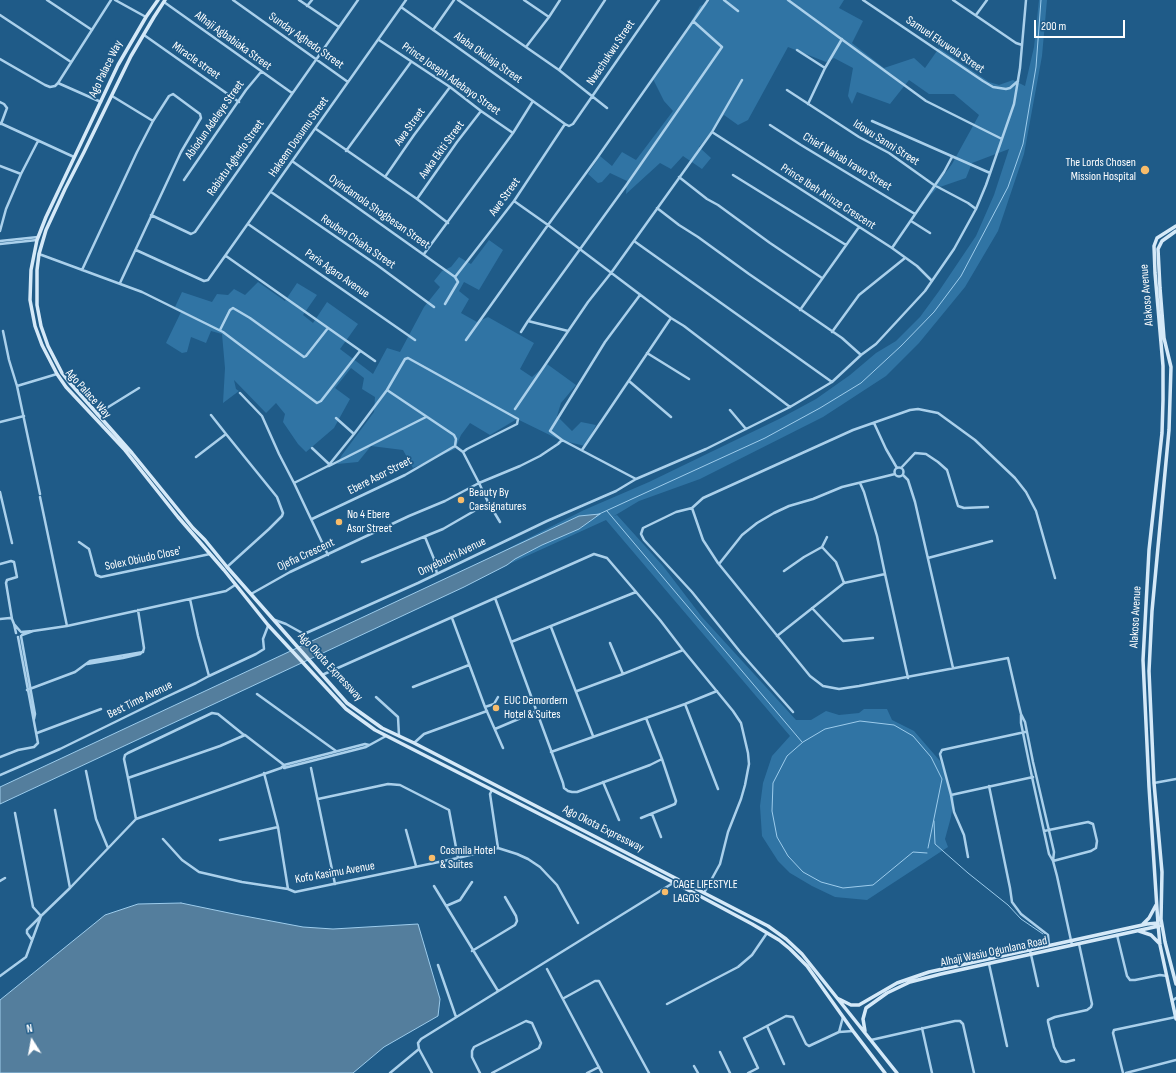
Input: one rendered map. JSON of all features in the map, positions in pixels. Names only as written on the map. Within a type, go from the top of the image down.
[{"type":"main road","name":"Ago Palace Way","points":[[158,0],[146,17],[119,63],[46,217],[38,238],[31,270],[30,300],[35,326],[42,345],[57,374],[66,386],[124,448],[178,517],[274,632]]},
{"type":"main road","name":"Ago Palace Way","points":[[164,1],[128,62],[46,230],[39,254],[36,276],[36,305],[48,346],[56,363],[70,383],[132,453],[187,521],[280,627]]},
{"type":"main road","points":[[123,57],[128,62]]},
{"type":"main road","points":[[119,63],[125,68]]},
{"type":"main road","name":"Alakoso Avenue","points":[[1176,226],[1157,238],[1154,246],[1163,366],[1162,433],[1149,550],[1144,639],[1144,683],[1157,904],[1160,923],[1176,982]]},
{"type":"main road","name":"Alakoso Avenue","points":[[1176,232],[1160,242],[1158,248],[1159,282],[1164,338],[1171,366],[1169,430],[1150,632],[1149,671],[1154,783],[1162,872],[1160,945],[1176,1018]]},
{"type":"main road","points":[[1163,366],[1171,366]]},
{"type":"main road","points":[[1154,504],[1162,504]]},
{"type":"main road","points":[[1147,594],[1154,593]]},
{"type":"main road","name":"Ago Okota Expressway","points":[[280,627],[346,703],[382,728],[414,743],[768,926],[786,939],[802,954],[897,1073]]},
{"type":"main road","name":"Ago Okota Expressway","points":[[274,632],[324,687],[365,725],[673,882],[767,933],[790,949],[807,966],[885,1073]]},
{"type":"main road","points":[[324,687],[328,683]]},
{"type":"main road","points":[[1157,904],[1149,918],[1137,928],[1148,934],[1160,945]]},
{"type":"main road","name":"Alhaji Wasiu Ogunlana Road","points":[[837,998],[847,1004],[859,1005],[893,985],[918,975],[1031,952],[1079,944],[1117,935],[1152,923],[1160,923]]},
{"type":"main road","name":"Alhaji Wasiu Ogunlana Road","points":[[870,1038],[864,1029],[863,1024],[864,1011],[869,1004],[887,993],[920,979],[989,964],[1049,946],[1137,928]]},
{"type":"street","points":[[47,0],[92,30]]},
{"type":"street","points":[[0,59],[50,87],[55,86],[111,0]]},
{"type":"street","points":[[115,0],[146,17]]},
{"type":"street","name":"Sunday Aghedo Street","points":[[233,0],[348,82]]},
{"type":"street","points":[[299,0],[339,27]]},
{"type":"street","points":[[307,6],[312,0]]},
{"type":"street","name":"Rabiatu Aghedo Street","points":[[151,216],[191,234],[193,233],[317,60],[358,0]]},
{"type":"street","name":"Hakeem Dosumu Street","points":[[136,250],[204,281],[208,280],[406,0]]},
{"type":"street","points":[[433,30],[454,0]]},
{"type":"street","points":[[458,0],[559,70],[607,108]]},
{"type":"street","points":[[524,0],[549,17]]},
{"type":"street","points":[[526,47],[560,0]]},
{"type":"street","points":[[559,70],[605,0]]},
{"type":"street","name":"Nwachukwu Street","points":[[565,124],[571,125],[659,0]]},
{"type":"street","points":[[466,340],[708,0]]},
{"type":"street","points":[[724,0],[738,11]]},
{"type":"street","points":[[788,0],[926,101],[1002,139]]},
{"type":"street","name":"Samuel Ekuwola Street","points":[[863,0],[993,87],[1002,89],[1010,88],[1018,80]]},
{"type":"street","points":[[953,0],[1016,43],[1022,45]]},
{"type":"street","points":[[976,15],[986,0]]},
{"type":"street","name":"Onyebuchi Avenue","points":[[274,620],[286,624],[304,634],[437,574],[547,521],[616,491],[636,479],[706,449],[790,407],[832,382],[861,355],[876,344],[925,291],[954,249],[976,210],[1014,104],[1018,80],[1026,0]]},
{"type":"street","name":"Alhaji Agbabiaka Street","points":[[164,1],[292,93]]},
{"type":"street","name":"Alaba Okulaja Street","points":[[401,7],[565,124]]},
{"type":"street","points":[[0,15],[71,62]]},
{"type":"street","points":[[521,332],[722,47],[693,21]]},
{"type":"street","name":"Miracle street","points":[[144,35],[239,102]]},
{"type":"street","points":[[808,104],[825,68],[842,39]]},
{"type":"street","name":"Prince Joseph Adebayo Street","points":[[379,40],[450,87],[514,133]]},
{"type":"street","points":[[797,50],[825,68]]},
{"type":"street","points":[[346,151],[411,62]]},
{"type":"street","name":"Abiodun Adeleye Street","points":[[184,180],[261,72]]},
{"type":"street","points":[[515,409],[588,302],[611,274],[712,132],[742,80]]},
{"type":"street","points":[[58,83],[101,102]]},
{"type":"street","name":"Awa Street","points":[[385,177],[450,87]]},
{"type":"street","name":"Idowu Sanni Street","points":[[787,90],[859,137],[889,153],[934,185],[955,195],[976,210]]},
{"type":"street","points":[[82,270],[136,152],[153,121],[171,94],[173,94],[200,114],[201,118],[181,152],[120,283]]},
{"type":"street","points":[[112,96],[153,121]]},
{"type":"street","points":[[424,254],[514,133],[533,101]]},
{"type":"street","points":[[0,102],[7,108],[0,123],[75,158]]},
{"type":"street","name":"Awka Ekiti Street","points":[[417,199],[457,142],[482,111]]},
{"type":"street","points":[[872,121],[990,173]]},
{"type":"street","name":"Awe Street","points":[[455,277],[514,201],[565,124]]},
{"type":"street","name":"Chief Wahab Irawo Street","points":[[770,125],[915,214]]},
{"type":"street","points":[[316,129],[417,199],[448,223]]},
{"type":"street","name":"Prince Ibeh Arinze Crescent","points":[[712,132],[892,248],[917,266],[932,281]]},
{"type":"street","points":[[0,231],[6,209],[21,174],[38,141]]},
{"type":"street","points":[[892,248],[944,172],[952,157]]},
{"type":"street","name":"Oyindamola Shogbesan Street","points":[[292,162],[455,277]]},
{"type":"street","points":[[0,166],[21,174]]},
{"type":"street","points":[[733,174],[846,245]]},
{"type":"street","points":[[679,177],[707,199],[718,205],[770,243],[822,278]]},
{"type":"street","name":"Reuben Chiaha Street","points":[[271,192],[378,266],[434,307]]},
{"type":"street","points":[[514,201],[580,249],[611,274],[684,326],[790,407]]},
{"type":"street","points":[[657,208],[851,345],[861,355]]},
{"type":"street","points":[[911,221],[930,233]]},
{"type":"street","name":"Paris Agaro Avenue","points":[[248,224],[416,340]]},
{"type":"street","points":[[800,310],[859,227]]},
{"type":"street","points":[[0,242],[38,238]]},
{"type":"street","points":[[634,241],[832,382]]},
{"type":"street","points":[[39,254],[142,292],[220,330],[317,403],[321,401],[360,351]]},
{"type":"street","points":[[226,256],[374,361]]},
{"type":"street","points":[[832,332],[859,295],[905,258]]},
{"type":"street","points":[[445,304],[458,282],[455,277]]},
{"type":"street","points":[[636,479],[582,450],[561,441],[550,433],[550,430],[605,342],[640,295]]},
{"type":"street","points":[[220,330],[230,310],[233,308],[250,318],[304,357],[328,328]]},
{"type":"street","points":[[582,450],[671,318]]},
{"type":"street","points":[[528,320],[568,332]]},
{"type":"street","points":[[3,331],[24,416],[40,494]]},
{"type":"street","points":[[647,353],[688,379]]},
{"type":"street","points":[[329,465],[387,390],[405,359],[408,358],[518,419],[517,424],[463,452]]},
{"type":"street","points":[[17,386],[57,374]]},
{"type":"street","points":[[629,381],[671,417]]},
{"type":"street","points":[[97,414],[139,388]]},
{"type":"street","points":[[387,390],[454,435],[456,439],[455,446],[463,452],[480,483],[488,502],[500,522]]},
{"type":"street","points":[[240,393],[260,413],[328,555]]},
{"type":"street","points":[[793,712],[741,653],[692,592],[641,536],[640,534],[643,528],[676,512],[692,508],[703,498],[853,430],[910,410],[918,409],[938,412],[975,440],[1015,478],[1031,499],[1042,529],[1055,578]]},
{"type":"street","points":[[730,410],[746,429]]},
{"type":"street","points":[[211,415],[277,496],[284,513],[269,529],[227,567]]},
{"type":"street","points":[[0,422],[24,416]]},
{"type":"street","points":[[294,483],[427,417]]},
{"type":"street","points":[[336,418],[354,434]]},
{"type":"street","points":[[874,423],[886,449],[898,468]]},
{"type":"street","points":[[196,457],[226,434]]},
{"type":"street","name":"Ojefia Crescent","points":[[251,594],[290,572],[409,516],[445,501],[480,483],[520,466],[540,456],[561,441]]},
{"type":"street","name":"Ebere Asor Street","points":[[312,519],[405,475],[455,446]]},
{"type":"street","points":[[312,448],[329,465]]},
{"type":"street","points":[[898,468],[901,468],[915,453],[926,454],[947,470],[959,506],[971,509],[988,507]]},
{"type":"street","points":[[895,474],[895,471],[898,468]]},
{"type":"street","points":[[901,468],[904,472],[903,474],[908,480],[915,502],[953,668]]},
{"type":"street","points":[[719,564],[742,535],[766,518],[789,506],[813,499],[842,487],[895,474],[899,476],[903,474]]},
{"type":"street","points":[[860,483],[878,536],[884,574],[908,678]]},
{"type":"street","points":[[0,492],[4,517],[12,543]]},
{"type":"street","points":[[40,497],[67,626]]},
{"type":"street","points":[[362,562],[443,529],[488,502]]},
{"type":"street","points":[[692,508],[703,540],[719,564],[814,680],[827,688],[839,689],[908,678],[1008,658],[1025,722],[1054,852],[1053,861]]},
{"type":"street","points":[[425,537],[434,559],[437,574]]},
{"type":"street","points":[[784,571],[822,547],[827,537]]},
{"type":"street","points":[[928,558],[992,541]]},
{"type":"street","name":"Solex Obiudo Close'","points":[[79,542],[88,548],[96,575],[101,577],[210,554]]},
{"type":"street","points":[[822,547],[836,562],[844,583]]},
{"type":"street","points":[[322,675],[594,554],[607,558],[734,711],[741,723],[748,753],[745,785],[728,832],[717,872],[704,893]]},
{"type":"street","points":[[0,564],[11,561],[14,562],[17,576],[16,578],[7,580],[6,583],[12,619],[20,634],[29,690],[35,714],[34,719],[38,740],[36,746],[18,750],[0,757]]},
{"type":"street","points":[[777,636],[844,583],[884,574]]},
{"type":"street","points":[[14,624],[16,633],[20,634],[67,626],[226,591],[236,585]]},
{"type":"street","points":[[511,642],[636,592]]},
{"type":"street","points":[[495,598],[535,712],[564,788],[568,791],[577,792],[650,765],[662,759]]},
{"type":"street","points":[[190,599],[198,636],[210,676]]},
{"type":"street","points":[[812,608],[840,640],[873,638]]},
{"type":"street","points":[[29,690],[75,672],[90,661],[143,652],[144,648],[138,610]]},
{"type":"street","points":[[452,618],[485,707],[503,748]]},
{"type":"street","points":[[0,619],[12,619]]},
{"type":"street","name":"Best Time Avenue","points":[[0,775],[60,749],[256,654],[264,649],[263,639],[268,625]]},
{"type":"street","points":[[551,626],[593,736]]},
{"type":"street","points":[[610,643],[623,674]]},
{"type":"street","points":[[577,691],[683,650]]},
{"type":"street","points":[[413,687],[469,665]]},
{"type":"street","points":[[551,752],[717,691]]},
{"type":"street","points":[[257,694],[336,753]]},
{"type":"street","points":[[376,697],[398,717],[399,736]]},
{"type":"street","points":[[485,707],[494,704],[498,697]]},
{"type":"street","points":[[685,704],[718,789]]},
{"type":"street","points":[[37,733],[101,709]]},
{"type":"street","points":[[414,743],[424,734],[487,711]]},
{"type":"street","points":[[495,730],[535,712]]},
{"type":"street","points":[[136,819],[124,759],[125,755],[212,713],[218,714],[284,766]]},
{"type":"street","points":[[1022,714],[1021,720],[1023,733],[1032,777],[1049,854],[1053,861],[1072,945]]},
{"type":"street","points":[[641,818],[675,804],[676,801],[646,718]]},
{"type":"street","points":[[968,856],[964,835],[954,812],[940,754],[942,750],[1027,732]]},
{"type":"street","points":[[128,778],[220,746],[245,735]]},
{"type":"street","points":[[33,940],[27,933],[27,930],[70,888],[136,819],[284,766],[336,753],[364,744],[369,745],[386,736]]},
{"type":"street","points":[[311,768],[335,884]]},
{"type":"street","points":[[86,771],[96,820],[108,848]]},
{"type":"street","points":[[264,773],[278,827],[288,889]]},
{"type":"street","points":[[951,795],[1036,776]]},
{"type":"street","points":[[1154,783],[1176,779]]},
{"type":"street","points":[[603,782],[618,820]]},
{"type":"street","points":[[318,799],[388,784],[400,785],[449,810],[458,858]]},
{"type":"street","points":[[989,786],[1012,902],[1021,914],[1048,935],[1049,946]]},
{"type":"street","points":[[492,790],[490,794],[498,848],[522,856],[540,867],[557,885],[578,923]]},
{"type":"street","points":[[55,810],[70,888]]},
{"type":"street","points":[[15,813],[33,907],[41,916]]},
{"type":"street","points":[[652,814],[661,837]]},
{"type":"street","points":[[1044,830],[1090,822],[1093,824],[1097,841],[1096,848],[1094,850],[1053,861]]},
{"type":"street","points":[[220,840],[278,827]]},
{"type":"street","points":[[406,830],[416,866]]},
{"type":"street","name":"Kofo Kasimu Avenue","points":[[163,839],[182,860],[199,872],[242,882],[288,889],[295,892],[458,858],[498,848]]},
{"type":"street","points":[[0,881],[5,878]]},
{"type":"street","points":[[446,906],[460,900],[472,882]]},
{"type":"street","points":[[432,1073],[419,1049],[418,1043],[421,1038],[673,882]]},
{"type":"street","points":[[434,886],[472,951],[498,991]]},
{"type":"street","points":[[472,951],[515,925],[517,921],[516,916],[505,897]]},
{"type":"street","points":[[0,976],[26,957],[41,916]]},
{"type":"street","points":[[667,1004],[738,967],[752,955],[767,933]]},
{"type":"street","points":[[1117,935],[1127,976],[1130,980],[1167,976]]},
{"type":"street","points":[[1074,1060],[1066,1062],[1061,1060],[1059,1057],[1054,1046],[1048,1020],[1091,1007],[1092,1004],[1079,944]]},
{"type":"street","points":[[1031,952],[1038,986]]},
{"type":"street","points":[[989,964],[1007,1046]]},
{"type":"street","points":[[438,965],[456,1017]]},
{"type":"street","points":[[547,969],[564,998],[602,1073]]},
{"type":"street","points":[[564,998],[595,981],[599,981],[649,1073]]},
{"type":"street","points":[[1173,999],[1176,994]]},
{"type":"street","points":[[748,1073],[758,1068],[744,1038],[786,1016],[792,1017],[806,1044],[810,1046],[839,1032],[853,1031]]},
{"type":"street","points":[[839,1032],[843,1017]]},
{"type":"street","points":[[1176,1018],[1114,1030],[1113,1033],[1125,1073],[1176,1060]]},
{"type":"street","points":[[870,1038],[955,1020],[962,1022],[974,1073]]},
{"type":"street","points":[[480,1073],[472,1056],[474,1047],[526,1021],[532,1023],[541,1043],[539,1048],[492,1073]]},
{"type":"street","points":[[767,1026],[784,1064]]},
{"type":"street","points":[[922,1028],[932,1073]]},
{"type":"street","points":[[390,1073],[419,1049]]},
{"type":"street","points":[[720,1052],[730,1073]]},
{"type":"street","points":[[587,1073],[598,1066]]},
{"type":"street","points":[[694,1066],[698,1073]]},
{"type":"shaded area","points":[[710,0],[844,0],[839,8],[863,21],[852,43],[884,68],[914,58],[925,68],[939,48],[989,82],[999,85],[1013,80],[1025,86],[1034,47],[1039,0],[1047,0],[1042,56],[1024,154],[998,231],[965,287],[919,343],[886,376],[823,417],[700,479],[639,501],[614,516],[617,515],[663,566],[702,617],[796,720],[811,720],[826,711],[839,715],[859,713],[864,709],[887,709],[892,720],[914,731],[940,761],[954,796],[951,817],[945,839],[948,847],[867,900],[835,897],[790,873],[778,861],[762,836],[760,806],[763,783],[772,756],[790,736],[606,520],[507,565],[515,559],[542,545],[528,541],[499,553],[584,510],[649,482],[779,419],[816,399],[850,375],[876,353],[896,341],[920,317],[976,236],[994,195],[1009,149],[972,163],[966,178],[937,188],[918,209],[952,164],[979,115],[954,94],[929,94],[909,80],[890,104],[857,92],[852,104],[848,96],[853,68],[834,58],[826,62],[788,47],[748,120],[738,125],[724,115],[699,147],[711,158],[702,169],[683,156],[671,169],[660,163],[626,194],[627,181],[610,173],[602,182],[598,183],[588,174],[600,156],[612,166],[622,152],[636,160],[673,111],[664,101],[653,79],[677,46],[700,6],[708,3]]},
{"type":"shaded area","points":[[489,240],[503,250],[479,290],[464,282],[459,291],[469,299],[461,313],[477,322],[488,317],[534,343],[520,369],[532,377],[547,364],[576,385],[561,403],[557,416],[572,431],[581,422],[596,425],[585,446],[560,440],[517,419],[490,435],[470,423],[461,435],[455,449],[413,468],[403,450],[371,446],[358,462],[337,464],[374,412],[375,397],[362,389],[364,378],[351,368],[335,388],[350,399],[334,428],[306,452],[298,444],[283,422],[285,414],[276,403],[266,413],[234,380],[236,389],[239,391],[223,403],[225,368],[222,334],[211,331],[206,343],[191,337],[187,352],[182,353],[166,343],[181,312],[175,307],[182,292],[212,302],[217,294],[228,295],[234,289],[245,295],[258,282],[285,301],[297,283],[317,295],[303,315],[313,323],[327,302],[358,324],[340,349],[373,374],[387,348],[400,352],[424,307],[440,287],[434,281],[442,271],[451,267],[459,257],[471,264]]},
{"type":"shaded area","points":[[600,514],[579,529],[542,545],[464,587],[0,804],[0,787],[579,516]]},
{"type":"shaded area","points":[[181,903],[303,927],[333,929],[418,924],[440,999],[438,1016],[384,1047],[353,1073],[0,1073],[0,1000],[105,915],[138,904]]},
{"type":"waterway","points":[[597,515],[765,438],[820,408],[861,383],[901,346],[934,312],[961,276],[1008,187],[1023,144],[1036,67],[1041,0]]},
{"type":"waterway","points":[[607,511],[802,742]]},
{"type":"waterway","points":[[927,853],[913,852],[873,885],[843,888],[821,882],[803,872],[788,856],[777,837],[772,811],[773,783],[787,756],[803,742],[825,729],[860,721],[894,725],[913,736],[931,757],[942,779],[928,848]]},
{"type":"waterway","points":[[934,821],[935,844],[1008,905],[1021,919],[1043,934]]},
{"type":"place","name":"The Lords Chosen Mission Hospital","points":[[1145,170]]},
{"type":"place","name":"Beauty By Caesignatures","points":[[461,500]]},
{"type":"place","name":"No 4 Ebere Asor Street","points":[[339,522]]},
{"type":"place","name":"EUC Demordern Hotel & Suites","points":[[496,708]]},
{"type":"place","name":"Cosmila Hotel & Suites","points":[[432,858]]},
{"type":"place","name":"CAGE LIFESTYLE LAGOS","points":[[665,892]]}]
